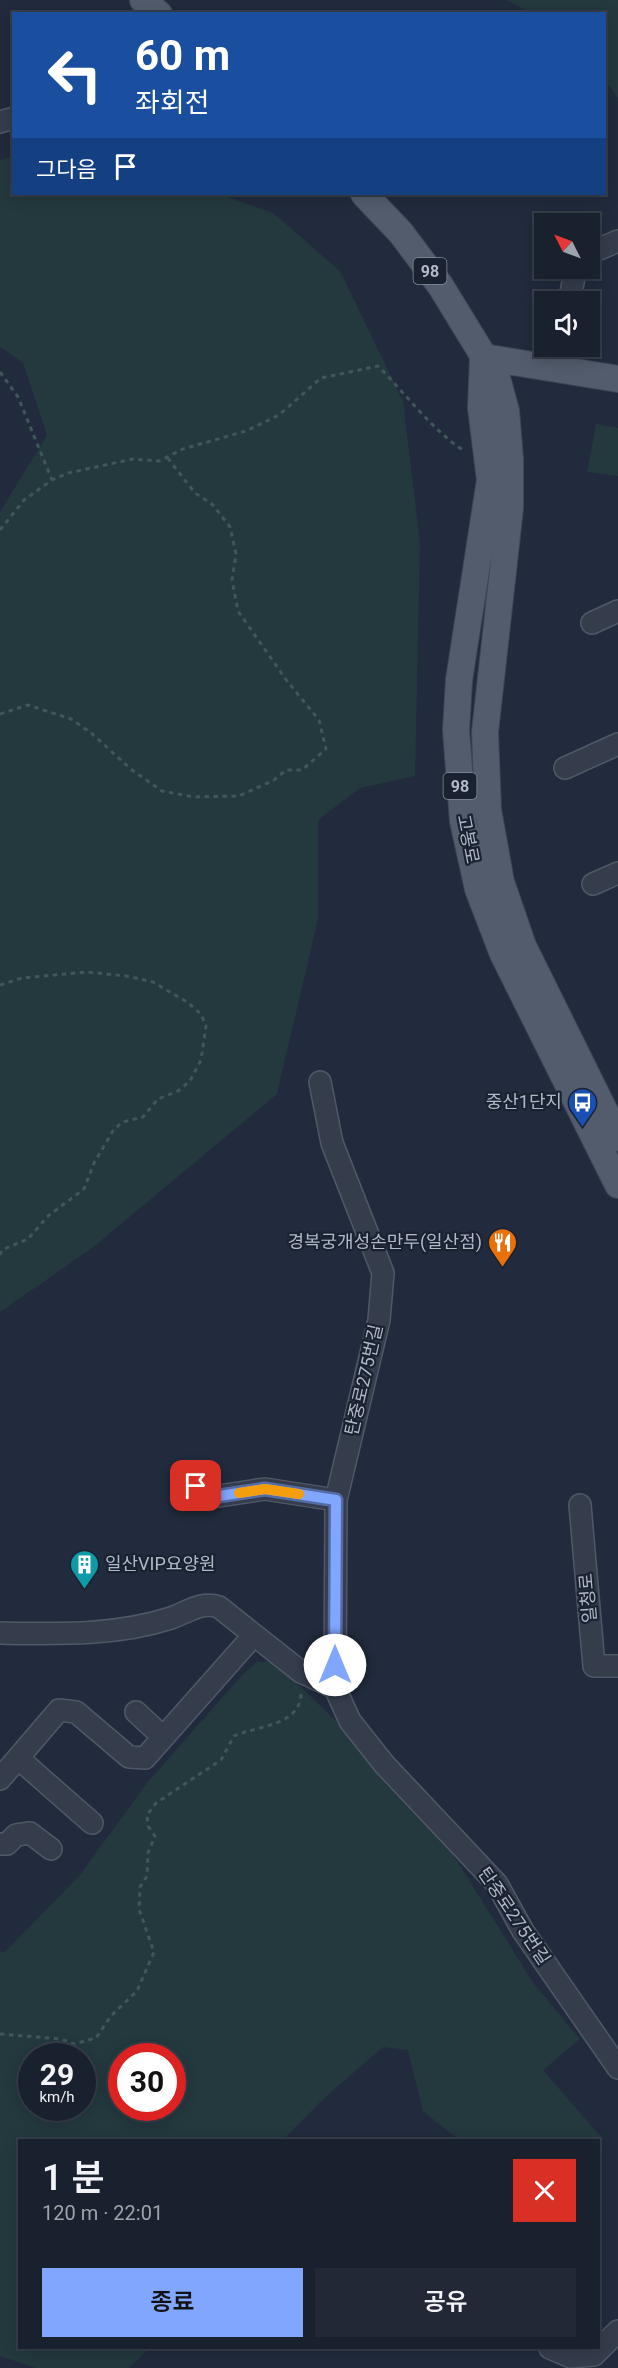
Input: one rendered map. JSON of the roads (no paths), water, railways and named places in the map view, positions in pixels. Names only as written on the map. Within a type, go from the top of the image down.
[{"type":"main road","points":[[144,0],[157,12]]},
{"type":"main road","name":"고봉로","points":[[365,195],[401,233],[434,276],[497,378],[506,411],[510,459],[508,538],[485,732],[488,810],[501,882],[523,946],[618,1138]]},
{"type":"main road","points":[[483,357],[567,358],[618,379]]},
{"type":"main road","name":"고봉로","points":[[483,357],[481,408],[490,480],[459,680],[456,730],[463,821],[478,889],[503,954],[618,1185]]},
{"type":"street","points":[[600,249],[618,241]]},
{"type":"street","points":[[592,623],[618,611]]},
{"type":"street","points":[[565,768],[618,744]]},
{"type":"street","points":[[593,884],[618,873]]},
{"type":"street","name":"탄중로275번길","points":[[320,1082],[332,1143],[383,1273],[379,1320],[336,1500],[335,1688],[350,1721],[384,1764],[468,1850],[496,1884],[523,1931],[618,2068]]},
{"type":"street","points":[[196,1486],[219,1496],[265,1489],[336,1500]]},
{"type":"street","name":"일청로","points":[[580,1505],[594,1666],[618,1666]]},
{"type":"street","points":[[0,1633],[82,1635],[170,1618],[207,1603],[219,1607],[301,1672],[335,1688]]},
{"type":"street","points":[[0,1779],[59,1710],[76,1712],[129,1757],[145,1758],[254,1635]]},
{"type":"street","points":[[136,1712],[163,1737]]},
{"type":"street","points":[[18,1758],[92,1823]]},
{"type":"street","points":[[0,1844],[7,1844],[16,1835],[30,1833],[51,1849]]},
{"type":"street","points":[[552,2349],[571,2357],[594,2355],[618,2331]]},
{"type":"place","name":"중산1단지","points":[[583,1128]]},
{"type":"place","name":"경복궁개성손만두(일산점)","points":[[503,1268]]},
{"type":"place","name":"일산VIP요양원","points":[[84,1590]]}]
